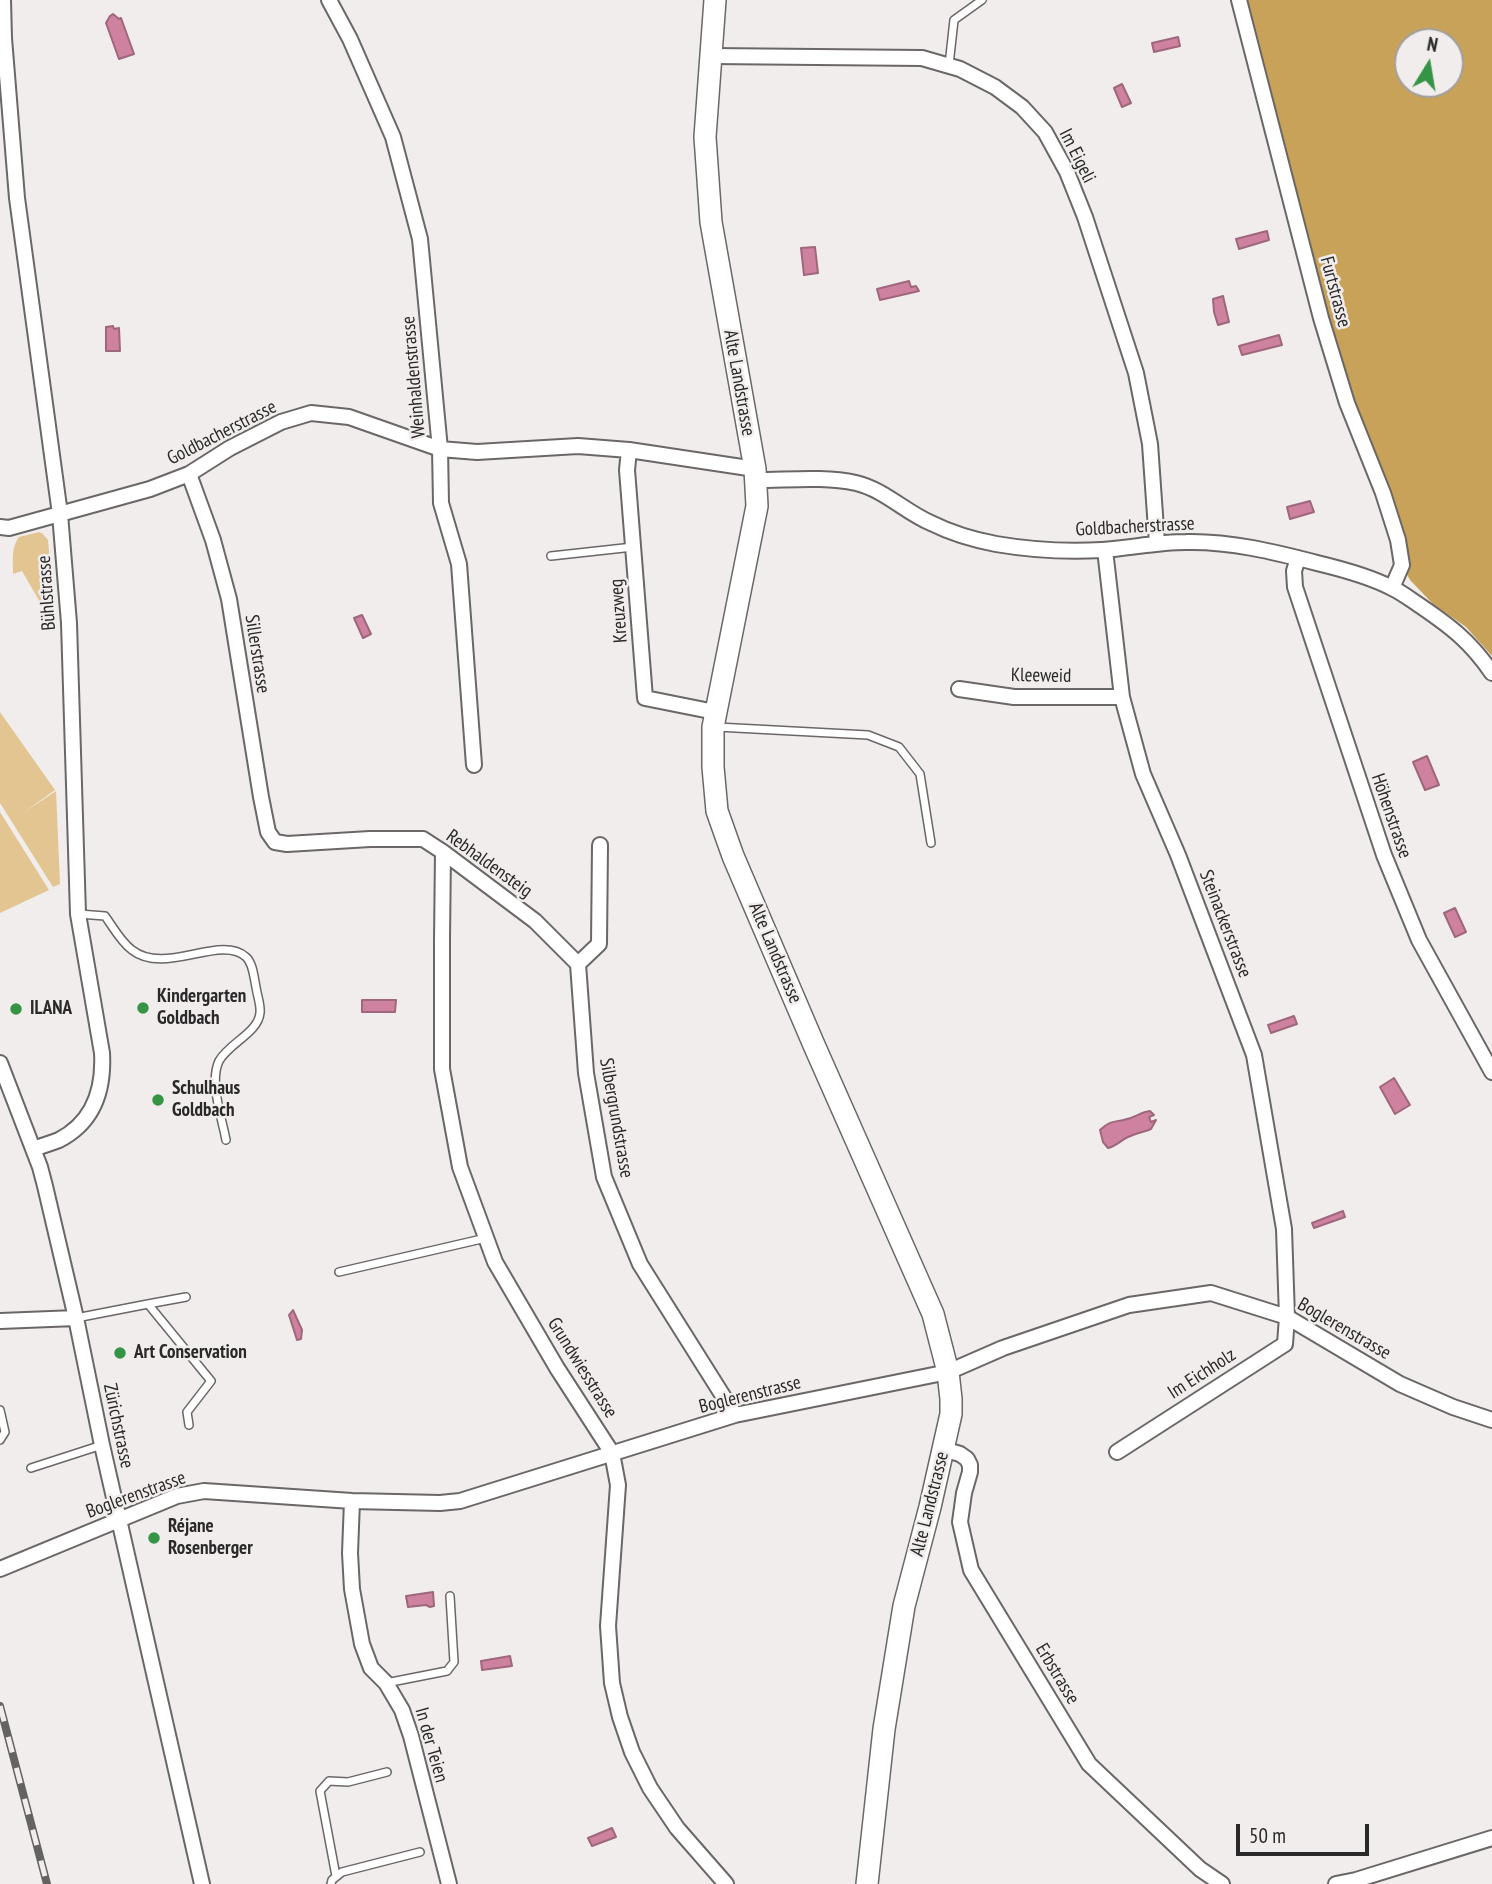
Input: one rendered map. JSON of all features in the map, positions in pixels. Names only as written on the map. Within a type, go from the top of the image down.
[{"type":"main road","name":"Alte Landstrasse","points":[[715,0],[705,137],[711,222],[755,474],[757,506],[714,719],[713,767],[717,811],[733,856],[814,1045],[933,1314],[948,1371],[951,1405],[930,1507],[904,1606],[884,1729],[867,1884]]},
{"type":"street","name":"Bühlstrasse","points":[[4,0],[2,38],[17,198],[60,514],[69,623],[78,914],[102,1052],[101,1087],[92,1108],[77,1128],[59,1139],[33,1149]]},
{"type":"street","name":"Weinhaldenstrasse","points":[[329,0],[393,136],[420,239],[440,449],[441,503],[459,564],[474,765]]},
{"type":"street","name":"Furtstrasse","points":[[1239,0],[1321,318],[1348,403],[1398,540],[1402,565],[1392,588]]},
{"type":"street","name":"Im Eigeli","points":[[711,56],[922,58],[960,69],[995,87],[1022,107],[1045,132],[1067,173],[1085,217],[1136,373],[1150,444],[1157,543]]},
{"type":"street","name":"Goldbacherstrasse","points":[[0,527],[9,528],[150,489],[189,474],[230,448],[281,422],[311,413],[349,417],[440,449],[477,452],[578,446],[629,450],[755,474],[858,484],[883,494],[929,523],[994,544],[1026,548],[1104,550],[1190,542],[1228,545],[1298,558],[1349,571],[1392,588],[1448,624],[1471,645],[1492,673]]},
{"type":"street","name":"Kreuzweg","points":[[629,450],[628,470],[645,698],[714,719]]},
{"type":"street","name":"Sillerstrasse","points":[[189,474],[213,540],[229,599],[261,797],[268,832],[275,842]]},
{"type":"street","name":"Steinackerstrasse","points":[[1104,550],[1122,696],[1143,774],[1178,855],[1254,1055],[1284,1228],[1287,1317]]},
{"type":"street","name":"Höhenstrasse","points":[[1298,558],[1294,571],[1295,587],[1384,855],[1419,940],[1492,1072]]},
{"type":"street","name":"Kleeweid","points":[[959,689],[1014,697],[1122,696]]},
{"type":"street","name":"Rebhaldensteig","points":[[275,842],[288,844],[423,839],[535,921],[578,964]]},
{"type":"street","points":[[578,964],[599,944],[600,845]]},
{"type":"street","name":"Grundwiesstrasse","points":[[443,852],[442,1069],[460,1167],[495,1262],[557,1368],[612,1453],[618,1485],[608,1626],[612,1683],[620,1717],[632,1752],[650,1788],[677,1828],[726,1884]]},
{"type":"street","name":"Silbergrundstrasse","points":[[578,964],[586,1073],[604,1177],[640,1264],[735,1415]]},
{"type":"street","name":"Zürichstrasse","points":[[0,1063],[45,1186],[202,1884]]},
{"type":"street","name":"Boglerenstrasse","points":[[0,1569],[177,1496],[204,1491],[352,1501],[460,1501],[735,1415],[948,1371],[1003,1348],[1129,1305],[1211,1293],[1287,1317],[1400,1384],[1453,1408],[1492,1420]]},
{"type":"street","name":"Im Eichholz","points":[[1117,1452],[1285,1344],[1287,1317]]},
{"type":"street","points":[[0,1321],[76,1318]]},
{"type":"street","name":"Erbstrasse","points":[[943,1450],[960,1454],[970,1465],[960,1522],[971,1570],[1089,1764],[1200,1869],[1222,1884]]},
{"type":"street","name":"In der Teien","points":[[352,1501],[352,1589],[362,1644],[371,1668],[386,1683],[402,1710],[449,1884]]},
{"type":"street","points":[[1336,1884],[1356,1882],[1492,1838]]},
{"type":"lane","points":[[948,66],[954,20],[982,0]]},
{"type":"lane","points":[[551,556],[634,547]]},
{"type":"lane","points":[[714,719],[868,735],[899,747],[920,774],[930,844]]},
{"type":"lane","points":[[78,914],[105,916],[130,949],[143,957],[157,960],[225,950],[237,952],[247,958],[261,1012],[257,1025],[230,1046],[219,1062],[215,1080],[226,1140]]},
{"type":"lane","points":[[339,1272],[486,1238]]},
{"type":"lane","points":[[76,1318],[186,1297]]},
{"type":"lane","points":[[148,1304],[211,1381],[187,1412],[189,1425]]},
{"type":"lane","points":[[0,1410],[5,1432],[0,1440]]},
{"type":"lane","points":[[32,1468],[102,1445]]},
{"type":"lane","points":[[386,1683],[447,1671],[454,1662],[450,1597]]},
{"type":"lane","points":[[336,1877],[320,1791],[329,1781],[348,1782],[387,1772]]},
{"type":"lane","points":[[331,1884],[342,1872],[420,1852]]},
{"type":"shaded area","points":[[1239,0],[1492,0],[1492,656],[1466,627],[1433,604],[1410,580],[1402,565],[1347,403]]},
{"type":"shaded area","points":[[113,14],[121,18],[134,54],[119,59],[106,23]]},
{"type":"shaded area","points":[[1178,37],[1180,46],[1154,52],[1152,43]]},
{"type":"shaded area","points":[[1122,84],[1131,103],[1122,107],[1114,88]]},
{"type":"shaded area","points":[[1267,231],[1269,240],[1239,249],[1236,239]]},
{"type":"shaded area","points":[[815,247],[818,273],[804,275],[801,248]]},
{"type":"shaded area","points":[[909,281],[911,287],[916,286],[919,291],[880,300],[877,289]]},
{"type":"shaded area","points":[[1223,296],[1229,322],[1218,325],[1213,299]]},
{"type":"shaded area","points":[[113,326],[114,329],[119,328],[120,351],[106,351],[106,327]]},
{"type":"shaded area","points":[[1279,335],[1282,345],[1242,355],[1239,346]]},
{"type":"shaded area","points":[[1310,501],[1314,512],[1290,519],[1287,507]]},
{"type":"shaded area","points":[[39,532],[48,540],[54,610],[48,613],[22,571],[13,574],[16,541],[19,537]]},
{"type":"shaded area","points":[[362,615],[371,634],[363,638],[354,618]]},
{"type":"shaded area","points":[[0,712],[55,790],[23,813],[56,791],[60,884],[53,887],[0,803]]},
{"type":"shaded area","points":[[1427,756],[1439,785],[1425,790],[1413,762]]},
{"type":"shaded area","points":[[0,812],[49,890],[0,913]]},
{"type":"shaded area","points":[[1455,908],[1466,932],[1455,937],[1444,913]]},
{"type":"shaded area","points":[[362,1000],[396,1000],[395,1012],[362,1012]]},
{"type":"shaded area","points":[[1294,1016],[1297,1024],[1271,1033],[1268,1025]]},
{"type":"shaded area","points":[[1394,1078],[1410,1105],[1395,1114],[1380,1087]]},
{"type":"shaded area","points":[[1150,1111],[1154,1115],[1149,1117],[1151,1122],[1156,1120],[1151,1129],[1108,1148],[1103,1142],[1100,1130],[1107,1124]]},
{"type":"shaded area","points":[[1343,1211],[1345,1217],[1314,1228],[1312,1223]]},
{"type":"shaded area","points":[[293,1310],[302,1330],[301,1339],[297,1340],[289,1315]]},
{"type":"shaded area","points":[[433,1592],[434,1606],[408,1607],[406,1596]]},
{"type":"shaded area","points":[[510,1656],[512,1666],[482,1670],[481,1661]]},
{"type":"shaded area","points":[[612,1828],[616,1837],[592,1846],[588,1838]]},
{"type":"railway","points":[[0,1706],[47,1884]]},
{"type":"place","name":"Kindergarten Goldbach","points":[[143,1008]]},
{"type":"place","name":"ILANA","points":[[16,1009]]},
{"type":"place","name":"Schulhaus Goldbach","points":[[158,1100]]},
{"type":"place","name":"Art Conservation","points":[[120,1353]]},
{"type":"place","name":"Réjane Rosenberger","points":[[154,1538]]}]
